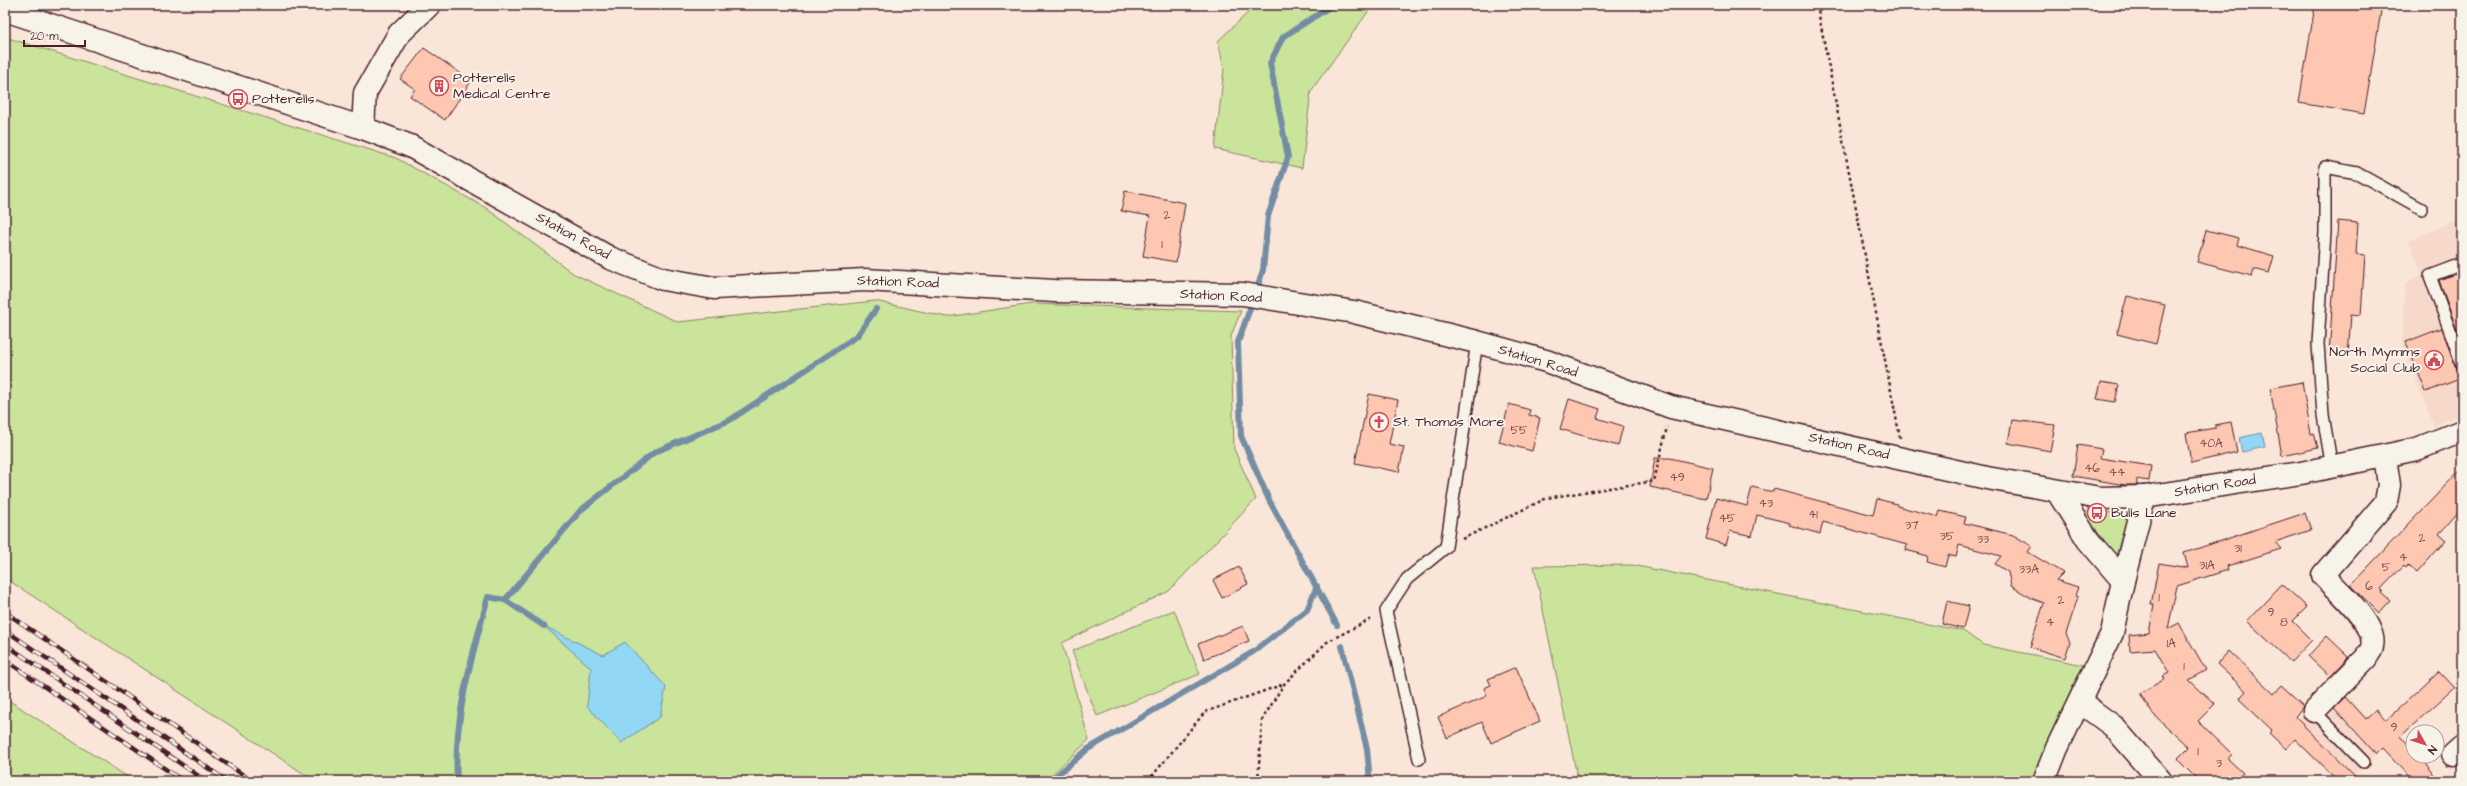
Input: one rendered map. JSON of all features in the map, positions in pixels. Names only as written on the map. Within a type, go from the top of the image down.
[{"type":"street","points":[[363,128],[365,93],[400,34],[429,5]]},
{"type":"street","name":"Station Road","points":[[5,10],[363,128],[410,146],[610,258],[663,280],[714,288],[865,280],[1055,291],[1252,296],[1354,312],[1477,342],[1546,361],[1671,407],[1906,460],[2057,491],[2100,498],[2144,498],[2332,468],[2417,449],[2462,431]]},
{"type":"street","points":[[2314,711],[2366,658],[2372,647],[2372,633],[2360,615],[2323,575],[2386,502],[2390,485],[2385,457]]},
{"type":"street","points":[[2057,491],[2088,540],[2123,581]]},
{"type":"street","points":[[2044,781],[2057,748],[2112,633],[2123,581],[2144,498]]},
{"type":"street","points":[[2080,702],[2113,726],[2161,781]]},
{"type":"lane","points":[[2332,468],[2323,415],[2318,344],[2325,232],[2325,167],[2357,173],[2422,209]]},
{"type":"lane","points":[[2462,264],[2430,276],[2462,364]]},
{"type":"lane","points":[[1418,759],[1386,611],[1408,579],[1446,547],[1477,342]]},
{"type":"lane","points":[[2314,711],[2364,762]]},
{"type":"path","points":[[1817,5],[1906,460]]},
{"type":"path","points":[[1446,547],[1547,498],[1654,481],[1671,407]]},
{"type":"path","points":[[1258,781],[1262,720],[1284,684],[1327,642],[1386,611]]},
{"type":"path","points":[[1148,781],[1205,712],[1284,684]]},
{"type":"shaded area","points":[[2462,217],[2462,412],[2434,426],[2402,345],[2405,284],[2422,275],[2409,241]]},
{"type":"shaded area","points":[[2362,651],[2341,689],[2388,741],[2350,781],[2336,781],[2286,732]]},
{"type":"green space","points":[[1256,5],[1373,5],[1311,91],[1302,168],[1215,149],[1224,69],[1218,41]]},
{"type":"green space","points":[[5,37],[396,158],[486,208],[574,274],[678,322],[875,301],[947,317],[1031,304],[1241,311],[1231,336],[1234,449],[1256,499],[1169,591],[1062,643],[1089,740],[1045,781],[315,781],[5,578]]},
{"type":"green space","points":[[2090,511],[2090,516],[2102,517],[2103,512],[2126,514],[2127,518],[2116,556],[2112,556],[2083,515]]},
{"type":"green space","points":[[1632,565],[1963,631],[1983,645],[2084,665],[2032,781],[1578,781],[1534,566]]},
{"type":"green space","points":[[1174,610],[1200,674],[1097,716],[1072,651]]},
{"type":"green space","points":[[5,698],[134,781],[5,781]]},
{"type":"water","points":[[2262,433],[2265,447],[2242,452],[2239,438]]},
{"type":"water","points":[[544,626],[603,655],[625,642],[666,687],[660,717],[621,743],[587,706],[591,668]]},
{"type":"building","points":[[2315,5],[2382,5],[2364,114],[2299,103]]},
{"type":"building","name":"Potterells Medical Centre","points":[[424,48],[463,75],[462,78],[470,83],[445,120],[410,96],[415,89],[400,79]]},
{"type":"building","points":[[1125,191],[1185,203],[1176,262],[1143,256],[1150,216],[1121,211]]},
{"type":"building","points":[[2338,221],[2358,223],[2356,254],[2365,255],[2361,315],[2351,314],[2348,356],[2329,354]]},
{"type":"building","points":[[2206,230],[2239,238],[2237,245],[2274,256],[2269,273],[2254,269],[2252,276],[2197,262]]},
{"type":"building","points":[[2462,271],[2462,344],[2439,280]]},
{"type":"building","points":[[2127,296],[2165,305],[2156,344],[2117,334]]},
{"type":"building","name":"North Mymms Social Club","points":[[2442,328],[2455,366],[2462,371],[2462,378],[2426,392],[2406,342]]},
{"type":"building","points":[[2101,382],[2119,385],[2115,402],[2097,399]]},
{"type":"building","points":[[2302,382],[2311,434],[2314,433],[2318,448],[2282,456],[2270,388]]},
{"type":"building","name":"St. Thomas More","points":[[1369,394],[1398,400],[1389,444],[1404,447],[1399,472],[1355,463]]},
{"type":"building","points":[[1569,399],[1600,409],[1597,418],[1623,426],[1618,446],[1560,429]]},
{"type":"building","points":[[1509,404],[1530,410],[1529,415],[1540,418],[1532,451],[1499,442]]},
{"type":"building","points":[[2012,420],[2055,425],[2050,451],[2008,443]]},
{"type":"building","points":[[2231,422],[2237,452],[2191,463],[2186,433],[2215,428],[2215,425]]},
{"type":"building","points":[[2078,445],[2102,449],[2100,458],[2151,466],[2149,481],[2137,479],[2137,485],[2125,485],[2073,476]]},
{"type":"building","points":[[1655,458],[1670,458],[1713,468],[1706,499],[1650,487]]},
{"type":"building","points":[[2462,468],[2462,508],[2439,534],[2446,540],[2417,573],[2408,565],[2406,567],[2404,565],[2381,589],[2383,591],[2381,593],[2390,601],[2379,613],[2351,585]]},
{"type":"building","points":[[1752,487],[1773,492],[1774,489],[1873,515],[1877,499],[1938,517],[1940,511],[1966,517],[1964,523],[2013,535],[2032,546],[2028,552],[2063,573],[2056,580],[2078,587],[2075,596],[2078,597],[2066,634],[2070,642],[2065,658],[2030,647],[2044,603],[2033,599],[2011,586],[2008,572],[1995,564],[2001,556],[1959,545],[1956,557],[1948,555],[1945,567],[1927,562],[1928,556],[1906,550],[1907,545],[1823,522],[1820,534],[1789,525],[1790,523],[1757,515],[1752,536],[1730,531],[1726,545],[1706,539],[1716,498],[1747,506]]},
{"type":"building","points":[[2305,513],[2311,530],[2275,542],[2281,549],[2227,566],[2228,570],[2177,586],[2168,629],[2179,623],[2206,670],[2189,680],[2215,704],[2198,721],[2232,754],[2228,759],[2243,773],[2236,781],[2199,781],[2177,759],[2189,747],[2152,713],[2140,693],[2165,679],[2163,676],[2169,673],[2155,649],[2130,651],[2129,635],[2149,633],[2154,605],[2151,605],[2159,563],[2188,568],[2184,553]]},
{"type":"building","points":[[1239,567],[1248,584],[1222,598],[1213,580]]},
{"type":"building","points":[[2282,584],[2307,607],[2293,621],[2312,640],[2291,662],[2247,621]]},
{"type":"building","points":[[1947,601],[1969,606],[1963,629],[1942,624]]},
{"type":"building","points":[[1243,626],[1249,641],[1204,659],[1198,644]]},
{"type":"building","points":[[2327,636],[2349,657],[2330,677],[2308,656]]},
{"type":"building","points":[[2229,651],[2274,694],[2281,686],[2303,706],[2295,717],[2360,781],[2338,781],[2295,739],[2286,749],[2269,733],[2272,730],[2239,699],[2246,691],[2217,664]]},
{"type":"building","points":[[1516,667],[1540,721],[1491,743],[1482,722],[1447,738],[1438,717],[1487,696],[1484,688],[1491,685],[1488,679]]},
{"type":"building","points":[[2439,672],[2454,688],[2414,724],[2405,724],[2405,732],[2401,736],[2405,741],[2405,764],[2425,764],[2441,781],[2413,781],[2382,748],[2376,754],[2334,708],[2345,697],[2365,719],[2376,709],[2386,720]]},
{"type":"waterway","points":[[1256,292],[1263,270],[1268,216],[1288,157],[1270,63],[1283,37],[1328,8],[1329,5]]},
{"type":"waterway","points":[[1253,300],[1238,342],[1241,436],[1269,500],[1337,625]]},
{"type":"waterway","points":[[505,600],[581,510],[655,452],[730,420],[857,336],[876,309]]},
{"type":"waterway","points":[[1050,781],[1088,749],[1253,652],[1307,610],[1317,586]]},
{"type":"waterway","points":[[457,781],[458,734],[461,711],[470,665],[488,597],[505,600],[544,626]]},
{"type":"waterway","points":[[1342,646],[1367,749],[1370,781]]},
{"type":"railway","points":[[5,612],[252,781]]},
{"type":"railway","points":[[5,630],[227,781]]},
{"type":"railway","points":[[5,644],[206,781]]},
{"type":"railway","points":[[5,660],[183,781]]},
{"type":"place","name":"Potterells Medical Centre","points":[[439,86]]},
{"type":"place","name":"Potterells","points":[[238,99]]},
{"type":"place","name":"North Mymms Social Club","points":[[2434,360]]},
{"type":"place","name":"St. Thomas More","points":[[1379,422]]},
{"type":"place","name":"Bulls Lane","points":[[2097,513]]}]
